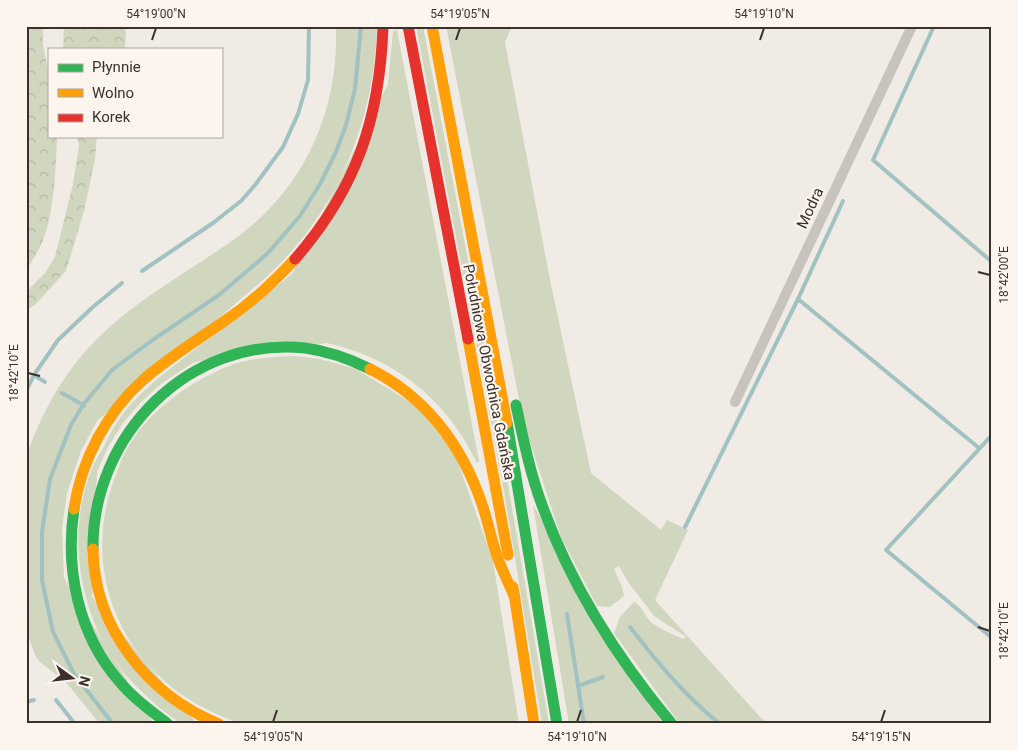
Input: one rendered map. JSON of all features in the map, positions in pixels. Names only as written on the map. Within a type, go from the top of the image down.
[{"type":"highway","points":[[168,724],[130,693],[115,676],[101,656],[91,635],[81,610],[72,569],[70,541],[74,495],[90,450],[103,428],[129,394],[150,374],[263,292],[296,259],[325,222],[346,184],[369,132],[381,79],[383,26]]},
{"type":"highway","name":"Południowa Obwodnica Gdańska","points":[[408,26],[472,358],[515,598],[534,724]]},
{"type":"highway","name":"Południowa Obwodnica Gdańska","points":[[432,26],[520,496],[557,724]]},
{"type":"highway","points":[[488,323],[507,365],[533,474],[561,552],[582,595],[609,642],[642,689],[672,724]]},
{"type":"highway","points":[[219,724],[182,706],[133,661],[118,638],[104,608],[96,580],[93,554],[94,521],[99,494],[108,467],[119,444],[149,405],[187,376],[207,365],[254,351],[304,348],[352,360],[391,379],[426,408],[446,432],[472,478],[482,502],[498,558],[515,598]]},
{"type":"street","name":"Modra","points":[[735,402],[912,26]]},
{"type":"green space","points":[[26,26],[43,26],[43,45],[48,69],[48,138],[57,138],[56,163],[51,208],[45,236],[26,271]]},
{"type":"green space","points":[[64,26],[123,26],[126,31],[125,48],[63,48]]},
{"type":"green space","points":[[336,26],[377,26],[375,57],[363,117],[342,175],[327,202],[310,228],[273,271],[97,421],[81,451],[67,493],[62,529],[64,578],[154,724],[100,724],[65,681],[36,657],[26,630],[26,457],[47,407],[65,377],[87,349],[130,310],[229,243],[255,223],[277,201],[296,176],[311,149],[323,121],[331,90],[335,59]]},
{"type":"green space","points":[[416,26],[423,26],[483,338],[549,724],[542,724],[504,491]]},
{"type":"green space","points":[[446,26],[512,26],[505,42],[550,280],[591,473],[661,530],[667,520],[688,530],[655,600],[768,724],[680,724],[614,633],[620,617],[634,602],[652,623],[681,638],[685,639],[685,636],[654,616],[628,582],[619,566],[614,569],[624,596],[610,607],[597,606],[561,537],[526,430]]},
{"type":"green space","points":[[397,30],[479,461],[477,463],[465,440],[450,420],[434,401],[416,385],[375,359],[327,343],[194,362],[161,384],[141,402],[123,423],[108,447],[97,472],[92,597],[197,724],[186,724],[162,710],[120,668],[104,644],[92,617],[84,588],[79,558],[79,529],[83,499],[91,471],[116,424],[141,394],[157,379],[292,274],[388,84],[393,31]]},
{"type":"green space","points":[[77,138],[97,138],[95,159],[84,211],[66,271],[35,305],[26,310],[26,292],[45,273],[55,257],[73,184],[79,145]]},
{"type":"green space","points":[[294,356],[320,359],[356,369],[418,407],[455,454],[493,561],[519,724],[242,724],[218,715],[174,689],[155,672],[137,651],[123,629],[113,605],[106,580],[103,555],[103,529],[107,503],[115,477],[130,444],[142,427],[161,407],[194,383],[231,365],[270,357]]},
{"type":"green space","points":[[533,505],[664,724],[569,724]]},
{"type":"waterway","points":[[142,271],[213,223],[241,201],[283,147],[298,114],[308,80],[309,26]]},
{"type":"waterway","points":[[84,406],[112,370],[219,295],[268,253],[300,216],[320,184],[336,152],[346,125],[355,89],[361,26]]},
{"type":"waterway","points":[[934,26],[873,160],[992,262]]},
{"type":"waterway","points":[[685,527],[798,299],[843,201]]},
{"type":"waterway","points":[[34,375],[58,340],[122,283]]},
{"type":"waterway","points":[[798,299],[979,448]]},
{"type":"waterway","points":[[26,391],[34,375],[45,382]]},
{"type":"waterway","points":[[62,393],[83,405],[71,425],[50,479],[42,532],[42,580],[53,632],[74,674],[113,724]]},
{"type":"waterway","points":[[992,435],[886,550],[992,638]]},
{"type":"waterway","points":[[567,614],[584,724]]},
{"type":"waterway","points":[[630,627],[672,678],[720,724]]},
{"type":"waterway","points":[[578,686],[603,677]]},
{"type":"waterway","points":[[26,702],[34,700]]},
{"type":"waterway","points":[[56,700],[75,724]]},
{"type":"traffic: fast","points":[[93,549],[97,507],[109,468],[129,432],[155,401],[187,376],[223,358],[263,349],[314,349],[339,356],[370,369]]},
{"type":"traffic: fast","points":[[516,405],[538,493],[567,564],[581,592],[614,647],[672,724]]},
{"type":"traffic: fast","points":[[507,423],[557,724]]},
{"type":"traffic: fast","points":[[74,509],[71,555],[73,577],[84,622],[93,643],[105,663],[124,687],[168,724]]},
{"type":"traffic: slow","points":[[432,26],[507,423]]},
{"type":"traffic: slow","points":[[74,509],[77,491],[97,439],[118,407],[130,393],[162,364],[252,300],[270,285],[295,259]]},
{"type":"traffic: slow","points":[[468,339],[508,555]]},
{"type":"traffic: slow","points":[[370,369],[390,380],[425,409],[453,443],[474,483],[497,556],[515,598]]},
{"type":"traffic: slow","points":[[93,549],[96,578],[103,606],[115,631],[130,655],[148,677],[170,696],[193,711],[219,724]]},
{"type":"traffic: slow","points":[[513,587],[534,724]]},
{"type":"traffic: jam","points":[[295,259],[316,233],[334,206],[349,179],[361,151],[377,92],[383,26]]},
{"type":"traffic: jam","points":[[408,26],[468,339]]}]
